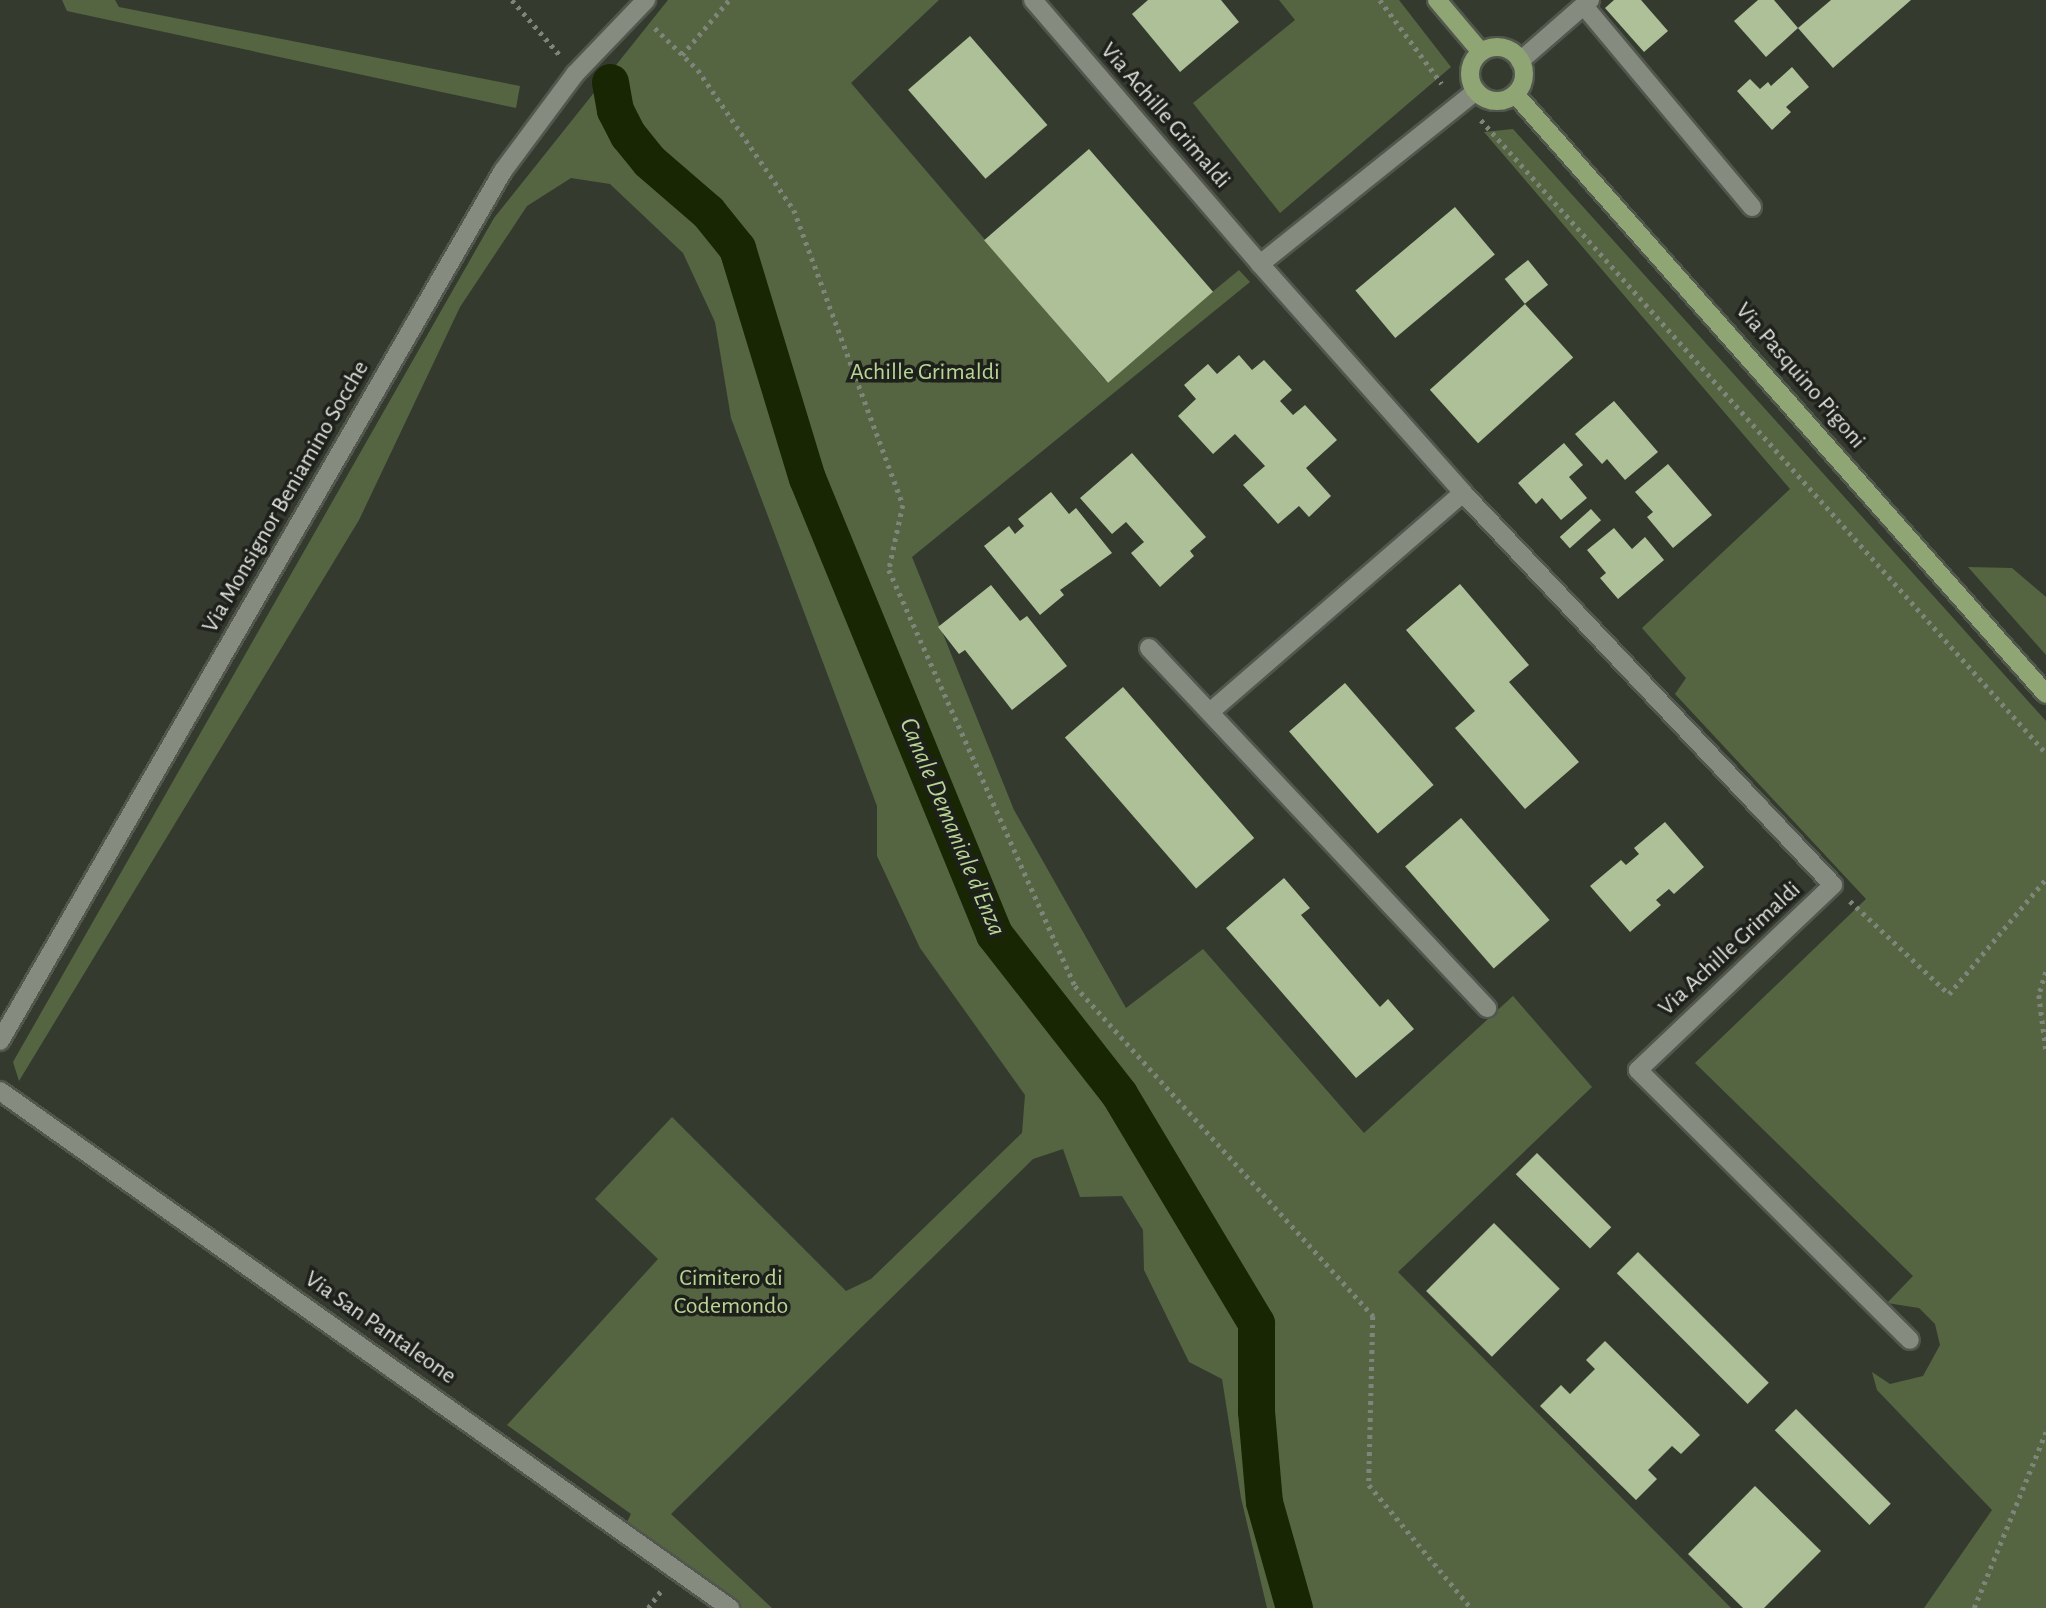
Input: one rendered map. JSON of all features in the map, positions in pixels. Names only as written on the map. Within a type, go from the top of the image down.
[{"type":"main road","points":[[1437,0],[1481,52]]},
{"type":"main road","points":[[1507,49],[1520,61],[1524,75],[1515,94],[1500,101],[1466,99],[1470,71],[1481,52],[1507,49]]},
{"type":"main road","name":"Via Pasquino Pigoni","points":[[1515,94],[2046,694]]},
{"type":"street","name":"Via Achille Grimaldi","points":[[1034,0],[1260,264],[1463,493],[1833,886],[1638,1070],[1910,1340]]},
{"type":"street","points":[[1520,61],[1587,3],[1752,207]]},
{"type":"street","name":"Via Monsignor Beniamino Socche","points":[[0,1041],[503,171],[575,74],[641,5]]},
{"type":"street","points":[[1260,264],[1466,99]]},
{"type":"street","points":[[1210,712],[1463,493]]},
{"type":"street","points":[[1149,648],[1487,1008]]},
{"type":"street","name":"Via San Pantaleone","points":[[0,1091],[730,1608]]},
{"type":"path","points":[[512,0],[575,74]]},
{"type":"path","points":[[682,55],[729,0]]},
{"type":"path","points":[[1380,0],[2046,753]]},
{"type":"path","points":[[641,5],[682,55],[698,70],[794,210],[903,505],[889,570],[1075,986],[1373,1316],[1369,1485],[1471,1608]]},
{"type":"path","points":[[1833,886],[1949,994],[2046,879]]},
{"type":"path","points":[[2046,972],[2039,995],[2046,1050]]},
{"type":"path","points":[[1974,1608],[2046,1433]]},
{"type":"green space","points":[[62,0],[115,0],[119,7],[520,86],[516,108],[67,11]]},
{"type":"green space","points":[[668,0],[939,0],[851,83],[1105,380],[1239,270],[1250,282],[912,557],[1014,810],[1126,1008],[1203,949],[1364,1133],[1513,996],[1592,1087],[1398,1272],[1731,1608],[1267,1608],[1241,1498],[1222,1379],[1189,1362],[1144,1270],[1143,1230],[1122,1196],[1080,1197],[1063,1149],[1033,1159],[671,1514],[772,1608],[730,1608],[623,1530],[631,1514],[507,1425],[658,1259],[595,1199],[672,1117],[846,1291],[871,1279],[1022,1133],[1025,1095],[920,948],[877,856],[877,806],[731,418],[715,322],[683,253],[610,184],[571,178],[527,206],[460,307],[359,520],[19,1081],[13,1062],[494,218]]},
{"type":"green space","points":[[1279,0],[1399,0],[1451,67],[1280,213],[1193,103],[1295,20]]},
{"type":"green space","points":[[1513,129],[2046,721],[2046,1608],[1924,1608],[1992,1510],[1877,1390],[1872,1372],[1890,1384],[1923,1376],[1940,1345],[1935,1324],[1919,1308],[1887,1303],[1913,1276],[1695,1063],[1866,899],[1675,694],[1686,678],[1642,628],[1790,489],[1484,132]]},
{"type":"green space","points":[[1968,567],[2012,568],[2046,597],[2046,655]]},
{"type":"building","points":[[1148,0],[1221,0],[1239,22],[1180,72],[1132,14]]},
{"type":"building","points":[[1614,0],[1641,0],[1668,31],[1644,52],[1605,8]]},
{"type":"building","points":[[1758,0],[1774,0],[1798,28],[1766,57],[1734,21]]},
{"type":"building","points":[[1831,0],[1911,0],[1833,68],[1798,28]]},
{"type":"building","points":[[970,36],[1047,125],[986,179],[908,90]]},
{"type":"building","points":[[1792,67],[1809,87],[1786,107],[1791,112],[1772,130],[1737,91],[1750,79],[1760,89],[1768,82],[1771,86]]},
{"type":"building","points":[[1089,149],[1213,292],[1108,383],[984,240]]},
{"type":"building","points":[[1455,207],[1495,254],[1395,338],[1355,291]]},
{"type":"building","points":[[1528,260],[1548,285],[1525,304],[1505,279]]},
{"type":"building","points":[[1525,304],[1573,358],[1478,443],[1430,390]]},
{"type":"building","points":[[1239,355],[1252,370],[1264,360],[1292,390],[1280,401],[1293,415],[1305,405],[1337,440],[1306,468],[1331,496],[1309,517],[1299,506],[1278,524],[1243,485],[1265,466],[1235,434],[1213,454],[1178,416],[1196,399],[1184,385],[1208,364],[1217,374]]},
{"type":"building","points":[[1614,401],[1658,452],[1625,480],[1607,459],[1602,464],[1575,434]]},
{"type":"building","points":[[1564,443],[1583,465],[1569,477],[1587,498],[1561,520],[1542,498],[1536,504],[1518,483]]},
{"type":"building","points":[[1132,453],[1206,537],[1190,551],[1194,556],[1160,587],[1131,553],[1144,542],[1126,522],[1112,534],[1080,498]]},
{"type":"building","points":[[1668,464],[1712,515],[1673,548],[1647,517],[1653,512],[1635,492]]},
{"type":"building","points":[[1051,492],[1069,514],[1076,508],[1112,553],[1060,590],[1064,595],[1040,615],[984,546],[1009,526],[1015,534],[1024,526],[1018,519]]},
{"type":"building","points":[[1591,509],[1601,520],[1570,548],[1560,537]]},
{"type":"building","points":[[1614,528],[1632,549],[1645,537],[1664,560],[1618,599],[1600,578],[1606,573],[1587,550]]},
{"type":"building","points":[[1460,584],[1529,665],[1509,682],[1579,762],[1525,809],[1455,728],[1475,711],[1406,630]]},
{"type":"building","points":[[991,585],[1020,621],[1027,616],[1067,666],[1012,710],[965,650],[959,654],[938,627]]},
{"type":"building","points":[[1345,683],[1434,785],[1378,833],[1289,732]]},
{"type":"building","points":[[1123,687],[1254,838],[1196,888],[1065,738]]},
{"type":"building","points":[[1461,818],[1550,920],[1494,968],[1405,867]]},
{"type":"building","points":[[1665,822],[1704,867],[1674,894],[1669,889],[1656,900],[1661,905],[1630,932],[1590,886],[1621,860],[1626,865],[1639,854],[1634,848]]},
{"type":"building","points":[[1284,878],[1310,908],[1301,915],[1380,1007],[1388,999],[1414,1029],[1356,1078],[1226,928]]},
{"type":"building","points":[[1537,1153],[1611,1227],[1590,1248],[1516,1174]]},
{"type":"building","points":[[1494,1223],[1560,1289],[1492,1357],[1426,1291]]},
{"type":"building","points":[[1638,1252],[1769,1383],[1748,1404],[1617,1273]]},
{"type":"building","points":[[1605,1341],[1700,1435],[1681,1454],[1672,1446],[1648,1470],[1657,1479],[1636,1500],[1540,1406],[1561,1385],[1570,1394],[1595,1369],[1586,1360]]},
{"type":"building","points":[[1796,1409],[1891,1504],[1870,1525],[1775,1430]]},
{"type":"building","points":[[1755,1486],[1821,1551],[1764,1608],[1743,1608],[1688,1554]]},
{"type":"waterway","name":"Canale Demaniale d'Enza","points":[[610,82],[615,110],[628,135],[649,161],[708,212],[737,248],[807,478],[994,934],[1119,1094],[1256,1323],[1256,1411],[1264,1502],[1294,1608]]},
{"type":"park label","name":"Achille Grimaldi","points":[[925,373]]},
{"type":"park label","name":"Cimitero di Codemondo","points":[[731,1293]]}]
